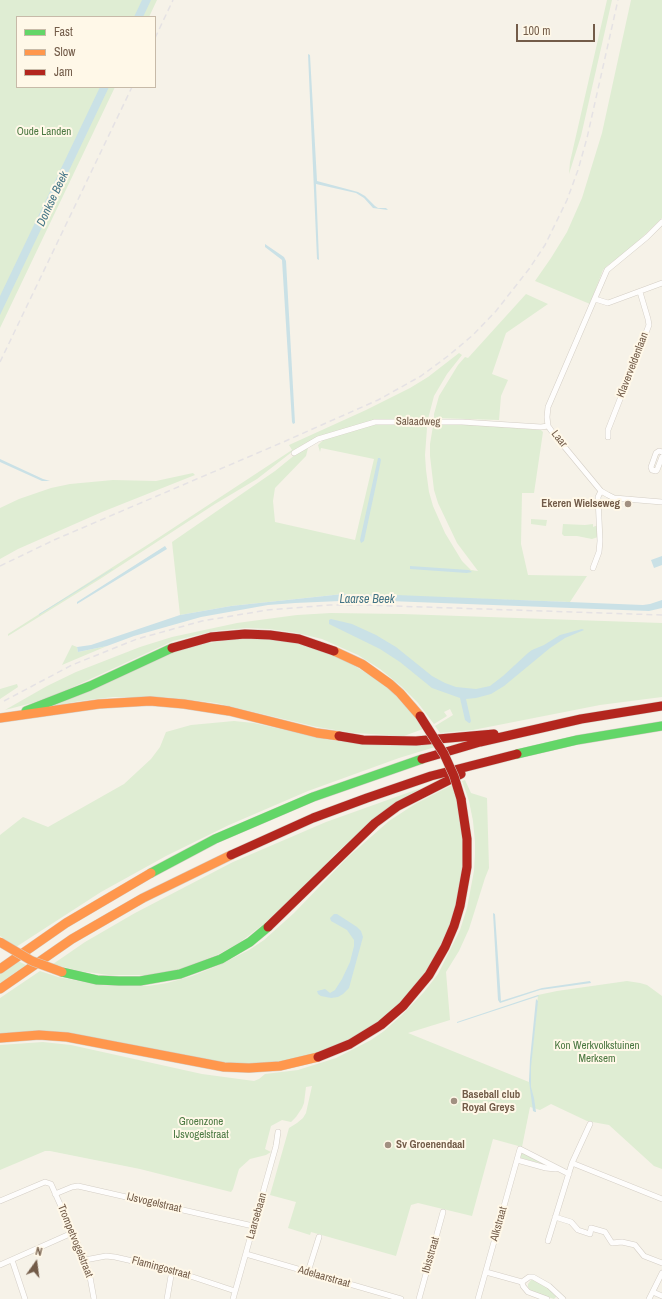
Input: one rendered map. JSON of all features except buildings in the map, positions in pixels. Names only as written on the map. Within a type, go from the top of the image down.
[{"type":"highway","points":[[0,1038],[39,1035],[67,1037],[193,1062],[242,1068],[265,1068],[292,1064],[320,1057],[350,1044],[381,1025],[403,1006],[429,974],[445,947],[454,926],[460,906],[467,867],[467,839],[461,799],[454,776],[444,754],[420,716],[390,684],[362,664],[324,647],[299,639],[270,635],[245,634],[211,637],[172,648],[90,686],[18,715]]},
{"type":"highway","points":[[0,718],[99,704],[150,701],[223,710],[317,733],[363,740],[416,742],[526,731]]},
{"type":"highway","points":[[0,969],[66,923],[157,869],[216,839],[277,811],[351,783],[428,757],[526,731],[581,719],[662,706]]},
{"type":"highway","points":[[0,989],[46,956],[91,928],[156,891],[226,857],[313,818],[431,776],[487,761],[577,740],[662,726]]},
{"type":"highway","points":[[0,942],[32,961],[62,972],[97,980],[140,981],[180,974],[198,968],[221,959],[250,942],[272,924],[364,833],[398,806],[487,761]]},
{"type":"street","name":"Laar","points":[[662,222],[647,237],[607,270],[548,407],[547,417],[548,426],[601,491],[614,498],[662,502]]},
{"type":"street","points":[[595,299],[608,303],[662,283]]},
{"type":"street","name":"Klaverveldenlaan","points":[[608,437],[608,430],[648,325],[648,319],[640,292]]},
{"type":"street","name":"Salaadweg","points":[[294,453],[318,439],[375,422],[462,422],[541,427],[548,426]]},
{"type":"street","points":[[662,452],[659,451],[656,453],[651,467],[652,470],[658,470],[662,457]]},
{"type":"street","points":[[593,568],[597,559],[599,547],[598,497],[601,491]]},
{"type":"street","points":[[548,1241],[572,1163],[590,1124]]},
{"type":"street","name":"Laarsebaan","points":[[233,1299],[276,1146],[278,1132]]},
{"type":"street","name":"Alkstraat","points":[[478,1299],[520,1149],[557,1169]]},
{"type":"street","points":[[517,1160],[546,1168],[557,1169],[569,1174]]},
{"type":"street","points":[[572,1163],[662,1199]]},
{"type":"street","name":"Trompetvogelstraat","points":[[0,1201],[45,1182],[51,1184],[84,1260],[90,1277],[94,1299]]},
{"type":"street","name":"IJsvogelstraat","points":[[55,1194],[78,1186],[254,1226]]},
{"type":"street","name":"Ibisstraat","points":[[419,1299],[443,1212]]},
{"type":"street","points":[[556,1217],[571,1222],[578,1230],[590,1234],[592,1228],[604,1232],[612,1243],[622,1242],[635,1245],[644,1256],[662,1263]]},
{"type":"street","points":[[0,1265],[72,1233]]},
{"type":"street","points":[[308,1272],[319,1237]]},
{"type":"street","name":"Adelaarstraat","points":[[246,1254],[401,1299]]},
{"type":"street","name":"Flamingostraat","points":[[84,1260],[106,1256],[115,1257],[172,1270],[235,1291]]},
{"type":"street","points":[[12,1260],[25,1299]]},
{"type":"street","points":[[167,1299],[172,1270]]},
{"type":"street","points":[[486,1272],[522,1282]]},
{"type":"street","points":[[649,1299],[662,1273]]},
{"type":"street","points":[[522,1282],[529,1277],[534,1277],[549,1286],[563,1299]]},
{"type":"street","points":[[522,1282],[523,1286],[528,1292],[547,1299]]},
{"type":"street","points":[[653,1292],[662,1296]]},
{"type":"green space","name":"Oude Landen","points":[[0,0],[157,0],[149,16],[16,16],[16,88],[115,88],[0,328]]},
{"type":"green space","points":[[607,0],[612,0],[581,136],[569,174],[570,162]]},
{"type":"green space","points":[[631,0],[662,0],[662,218],[630,249],[603,270],[590,304],[535,281],[567,232],[582,198],[602,133]]},
{"type":"green space","points":[[526,294],[548,304],[506,333],[492,374],[508,380],[501,396],[499,420],[434,418],[439,396],[458,365],[465,357],[468,358]]},
{"type":"green space","points":[[459,353],[462,355],[447,374],[434,396],[428,419],[374,420],[316,438],[297,448],[257,479],[215,504],[100,579],[8,636],[8,634],[292,450],[289,445],[410,388],[428,377]]},
{"type":"green space","points":[[424,424],[427,428],[425,455],[426,470],[429,492],[433,506],[445,533],[462,561],[471,570],[478,571],[457,543],[438,503],[434,490],[430,456],[433,426],[474,425],[541,430],[543,432],[534,493],[522,493],[521,544],[528,575],[587,576],[570,602],[343,594],[231,606],[180,615],[172,542],[275,471],[296,454],[308,448],[306,456],[275,488],[273,501],[275,522],[355,540],[374,459],[321,448],[320,452],[318,445],[324,439],[368,425]]},
{"type":"green space","points":[[193,473],[195,475],[102,512],[18,549],[0,559],[0,508],[19,499],[51,488],[70,484],[113,480],[156,481]]},
{"type":"green space","points":[[531,519],[547,520],[546,526],[531,524]]},
{"type":"green space","points":[[563,524],[593,524],[593,527],[598,525],[598,537],[592,539],[577,536],[564,536],[562,534]]},
{"type":"green space","points":[[331,613],[662,623],[662,697],[600,705],[473,730],[440,733],[435,726],[453,715],[450,709],[444,712],[447,716],[434,724],[418,703],[401,686],[380,669],[358,655],[322,639],[297,633],[269,629],[246,628],[214,631],[173,641],[58,694],[5,710],[47,686],[76,672],[140,647],[172,637],[237,623],[297,615]]},
{"type":"green space","points":[[244,638],[291,642],[318,649],[345,660],[373,677],[391,691],[417,718],[416,719],[423,729],[404,736],[354,733],[317,727],[216,703],[165,697],[113,697],[53,706],[179,650],[208,643]]},
{"type":"green space","points":[[72,645],[77,647],[78,652],[107,646],[62,665]]},
{"type":"green space","points":[[17,684],[18,687],[0,699],[0,689]]},
{"type":"green space","points":[[234,721],[254,723],[329,740],[396,746],[433,744],[435,747],[399,758],[308,791],[229,825],[166,856],[101,892],[16,947],[0,936],[0,835],[23,817],[48,827],[124,784],[151,759],[160,747],[166,732],[191,725]]},
{"type":"green space","points":[[465,780],[471,793],[487,798],[489,868],[469,929],[459,951],[446,972],[450,1020],[408,1033],[529,1082],[538,995],[627,981],[647,985],[662,996],[662,1169],[654,1166],[609,1125],[587,1121],[551,1104],[540,1110],[530,1107],[522,1147],[493,1139],[472,1216],[418,1203],[411,1205],[396,1256],[311,1232],[310,1235],[288,1228],[296,1202],[270,1195],[289,1128],[303,1118],[306,1113],[312,1086],[306,1087],[302,1108],[291,1122],[282,1120],[271,1126],[265,1149],[271,1152],[266,1155],[250,1159],[239,1169],[231,1192],[140,1169],[50,1151],[45,1151],[0,1170],[0,1045],[43,1042],[71,1045],[202,1074],[254,1081],[265,1074],[298,1070],[336,1058],[371,1040],[384,1031],[424,992],[438,974],[460,930],[467,908],[474,871],[475,854],[473,821],[469,801],[462,781]]},
{"type":"green space","points":[[452,785],[462,821],[464,855],[456,908],[430,968],[393,1011],[372,1027],[318,1054],[294,1061],[243,1064],[217,1062],[41,1031],[0,1034],[0,998],[40,971],[58,977],[105,986],[148,986],[167,983],[192,976],[217,966],[249,950],[264,940],[294,913],[348,857],[389,821],[415,804]]},
{"type":"green space","points":[[421,788],[398,802],[359,833],[334,855],[274,916],[239,943],[219,954],[181,969],[156,975],[109,975],[79,971],[53,964],[85,942],[135,913],[233,862],[326,822]]},
{"type":"green space","points":[[18,961],[26,965],[0,983],[0,974]]},
{"type":"green space","points":[[523,1153],[547,1165],[521,1158],[521,1154]]},
{"type":"green space","points":[[531,1280],[535,1280],[552,1290],[556,1297],[554,1299],[531,1291],[528,1284]]},
{"type":"water","points":[[142,0],[151,0],[143,16],[134,16]]},
{"type":"water","points":[[308,54],[310,55],[317,181],[358,192],[365,196],[378,208],[386,208],[388,210],[373,208],[364,198],[356,193],[316,184],[319,260],[317,259]]},
{"type":"water","name":"Donkse Beek","points":[[100,88],[109,88],[0,315],[0,296]]},
{"type":"water","points":[[265,244],[284,257],[286,261],[295,423],[293,424],[282,260],[265,247]]},
{"type":"water","points":[[378,458],[381,460],[376,485],[364,541],[361,543],[360,540]]},
{"type":"water","points":[[0,459],[50,481],[42,481],[0,462]]},
{"type":"water","points":[[165,546],[167,549],[77,604],[77,602]]},
{"type":"water","points":[[662,556],[662,565],[654,568],[651,560]]},
{"type":"water","points":[[410,566],[469,570],[472,572],[467,573],[410,569]]},
{"type":"water","points":[[113,569],[39,615],[39,614]]},
{"type":"water","name":"Laarse Beek","points":[[343,594],[643,605],[662,600],[662,608],[649,611],[363,600],[268,605],[201,617],[134,636],[107,646],[78,652],[77,647],[91,645],[180,615],[231,606]]},
{"type":"water","points":[[331,619],[352,624],[376,635],[396,647],[432,676],[445,683],[456,687],[476,689],[490,686],[532,650],[544,645],[560,635],[582,629],[584,630],[565,638],[550,648],[504,686],[491,694],[466,699],[471,721],[469,723],[465,720],[460,698],[432,688],[400,662],[380,649],[329,624],[329,620]]},
{"type":"water","points":[[493,913],[495,914],[501,1001],[542,988],[590,981],[591,983],[540,990],[500,1003],[498,1000]]},
{"type":"water","points":[[334,914],[337,914],[357,927],[361,931],[363,937],[349,988],[338,997],[331,998],[321,996],[317,991],[325,989],[330,993],[335,990],[350,962],[354,946],[354,940],[347,930],[331,921],[330,918]]},
{"type":"water","points":[[538,995],[539,996],[457,1023],[457,1022]]},
{"type":"water","points":[[536,999],[538,1001],[531,1067],[531,1087],[534,1098],[535,1112],[533,1111],[529,1081]]},
{"type":"railway","points":[[156,36],[173,0]]},
{"type":"railway","points":[[0,566],[54,540],[378,400],[421,376],[473,335],[496,311],[529,269],[545,245],[567,200],[578,170],[587,138],[618,0]]},
{"type":"railway","points":[[0,362],[132,88]]},
{"type":"railway","points":[[4,701],[72,665],[137,639],[202,621],[267,610],[330,605],[364,605],[662,615]]},
{"type":"traffic: fast","points":[[26,711],[90,686],[172,648]]},
{"type":"traffic: fast","points":[[517,754],[577,740],[662,726]]},
{"type":"traffic: fast","points":[[151,873],[215,839],[313,797],[422,759]]},
{"type":"traffic: fast","points":[[62,972],[97,980],[119,981],[140,981],[180,974],[221,959],[250,942],[268,927]]},
{"type":"traffic: slow","points":[[334,651],[362,664],[390,684],[420,716]]},
{"type":"traffic: slow","points":[[0,718],[99,704],[150,701],[184,704],[229,711],[317,733],[339,736]]},
{"type":"traffic: slow","points":[[0,989],[72,939],[143,898],[231,855]]},
{"type":"traffic: slow","points":[[0,969],[66,923],[151,873]]},
{"type":"traffic: slow","points":[[0,942],[32,961],[62,972]]},
{"type":"traffic: slow","points":[[0,1038],[39,1035],[67,1037],[224,1067],[249,1068],[280,1066],[318,1057]]},
{"type":"traffic: jam","points":[[172,648],[211,637],[245,634],[270,635],[299,639],[334,651]]},
{"type":"traffic: jam","points":[[422,759],[480,742],[581,719],[662,706]]},
{"type":"traffic: jam","points":[[420,716],[444,754],[454,776],[461,799]]},
{"type":"traffic: jam","points":[[339,736],[363,740],[416,741],[494,734]]},
{"type":"traffic: jam","points":[[231,855],[313,818],[367,798],[431,776],[517,754]]},
{"type":"traffic: jam","points":[[268,927],[375,823],[398,806],[461,774]]},
{"type":"traffic: jam","points":[[318,1057],[350,1044],[381,1025],[403,1006],[429,975],[445,947],[454,926],[460,906],[467,867],[467,839],[461,799]]},
{"type":"place","name":"Ekeren Wielseweg","points":[[628,504]]},
{"type":"place","name":"Baseball club Royal Greys","points":[[454,1101]]},
{"type":"place","name":"Sv Groenendaal","points":[[388,1145]]},
{"type":"park label","name":"Kon Werkvolkstuinen Merksem","points":[[597,1052]]},
{"type":"park label","name":"Groenzone IJsvogelstraat","points":[[201,1128]]}]
